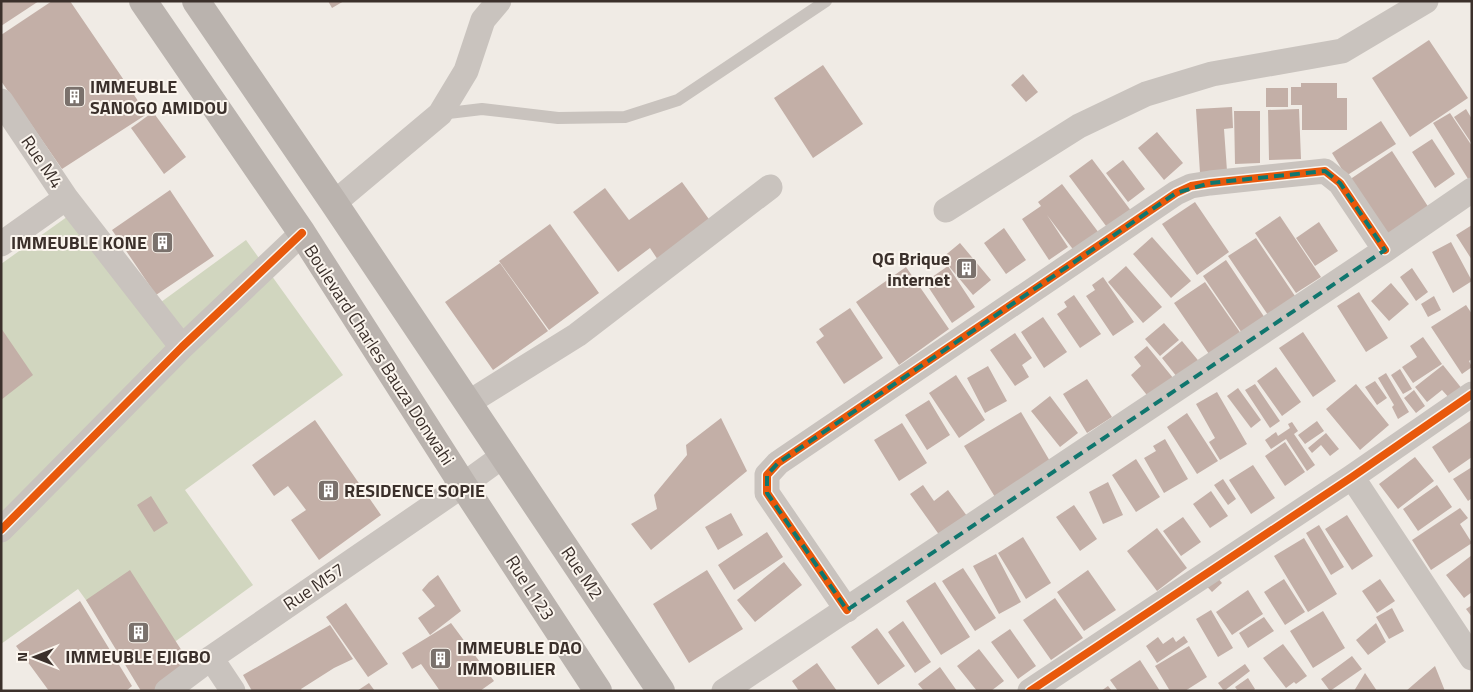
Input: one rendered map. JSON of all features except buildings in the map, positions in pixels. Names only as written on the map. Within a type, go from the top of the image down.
[{"type":"main road","name":"Boulevard Charles Bauza Donwahi","points":[[143,1],[302,233],[463,485]]},
{"type":"main road","points":[[196,1],[503,456]]},
{"type":"main road","name":"Rue M2","points":[[503,456],[660,691]]},
{"type":"main road","name":"Rue L123","points":[[463,485],[598,691]]},
{"type":"street","points":[[334,203],[440,114],[466,71],[484,20],[499,1]]},
{"type":"street","points":[[946,210],[1078,126],[1146,94],[1212,74],[1342,51],[1426,1]]},
{"type":"street","name":"Rue M4","points":[[1,101],[66,198],[182,347]]},
{"type":"street","points":[[847,610],[767,492],[767,475],[778,463],[1176,193],[1191,186],[1210,183],[1325,171],[1340,183],[1385,250]]},
{"type":"street","points":[[468,403],[577,335],[770,187]]},
{"type":"street","points":[[724,691],[1472,190]]},
{"type":"street","points":[[1,244],[66,198]]},
{"type":"street","points":[[1,530],[182,347],[302,233]]},
{"type":"street","points":[[1030,691],[1352,477],[1472,394]]},
{"type":"street","name":"Rue M57","points":[[167,691],[211,658],[503,456]]},
{"type":"street","points":[[1352,477],[1472,658]]},
{"type":"street","points":[[211,658],[233,691]]},
{"type":"lane","points":[[440,114],[482,109],[558,118],[625,117],[678,100],[826,1]]},
{"type":"highlighted area","points":[[1325,171],[1340,183],[1385,250],[847,610],[767,493],[767,475],[778,463],[1176,193],[1210,183]]},
{"type":"green space","points":[[85,204],[157,305],[246,240],[343,375],[185,490],[253,585],[136,670],[78,589],[1,644],[1,264]]},
{"type":"cycle path","points":[[847,610],[767,493],[767,475],[778,463],[1176,193],[1191,186],[1210,183],[1325,171],[1340,183],[1385,250]]},
{"type":"cycle path","points":[[1,530],[182,347],[302,233]]},
{"type":"cycle path","points":[[1030,691],[1352,477],[1472,394]]},
{"type":"place","name":"IMMEUBLE SANOGO AMIDOU","points":[[74,97]]},
{"type":"place","name":"IMMEUBLE KONE","points":[[163,243]]},
{"type":"place","name":"QG Brique internet","points":[[966,269]]},
{"type":"place","name":"RESIDENCE SOPIE","points":[[328,491]]},
{"type":"place","name":"IMMEUBLE EJIGBO","points":[[138,632]]},
{"type":"place","name":"IMMEUBLE DAO IMMOBILIER","points":[[441,658]]}]
